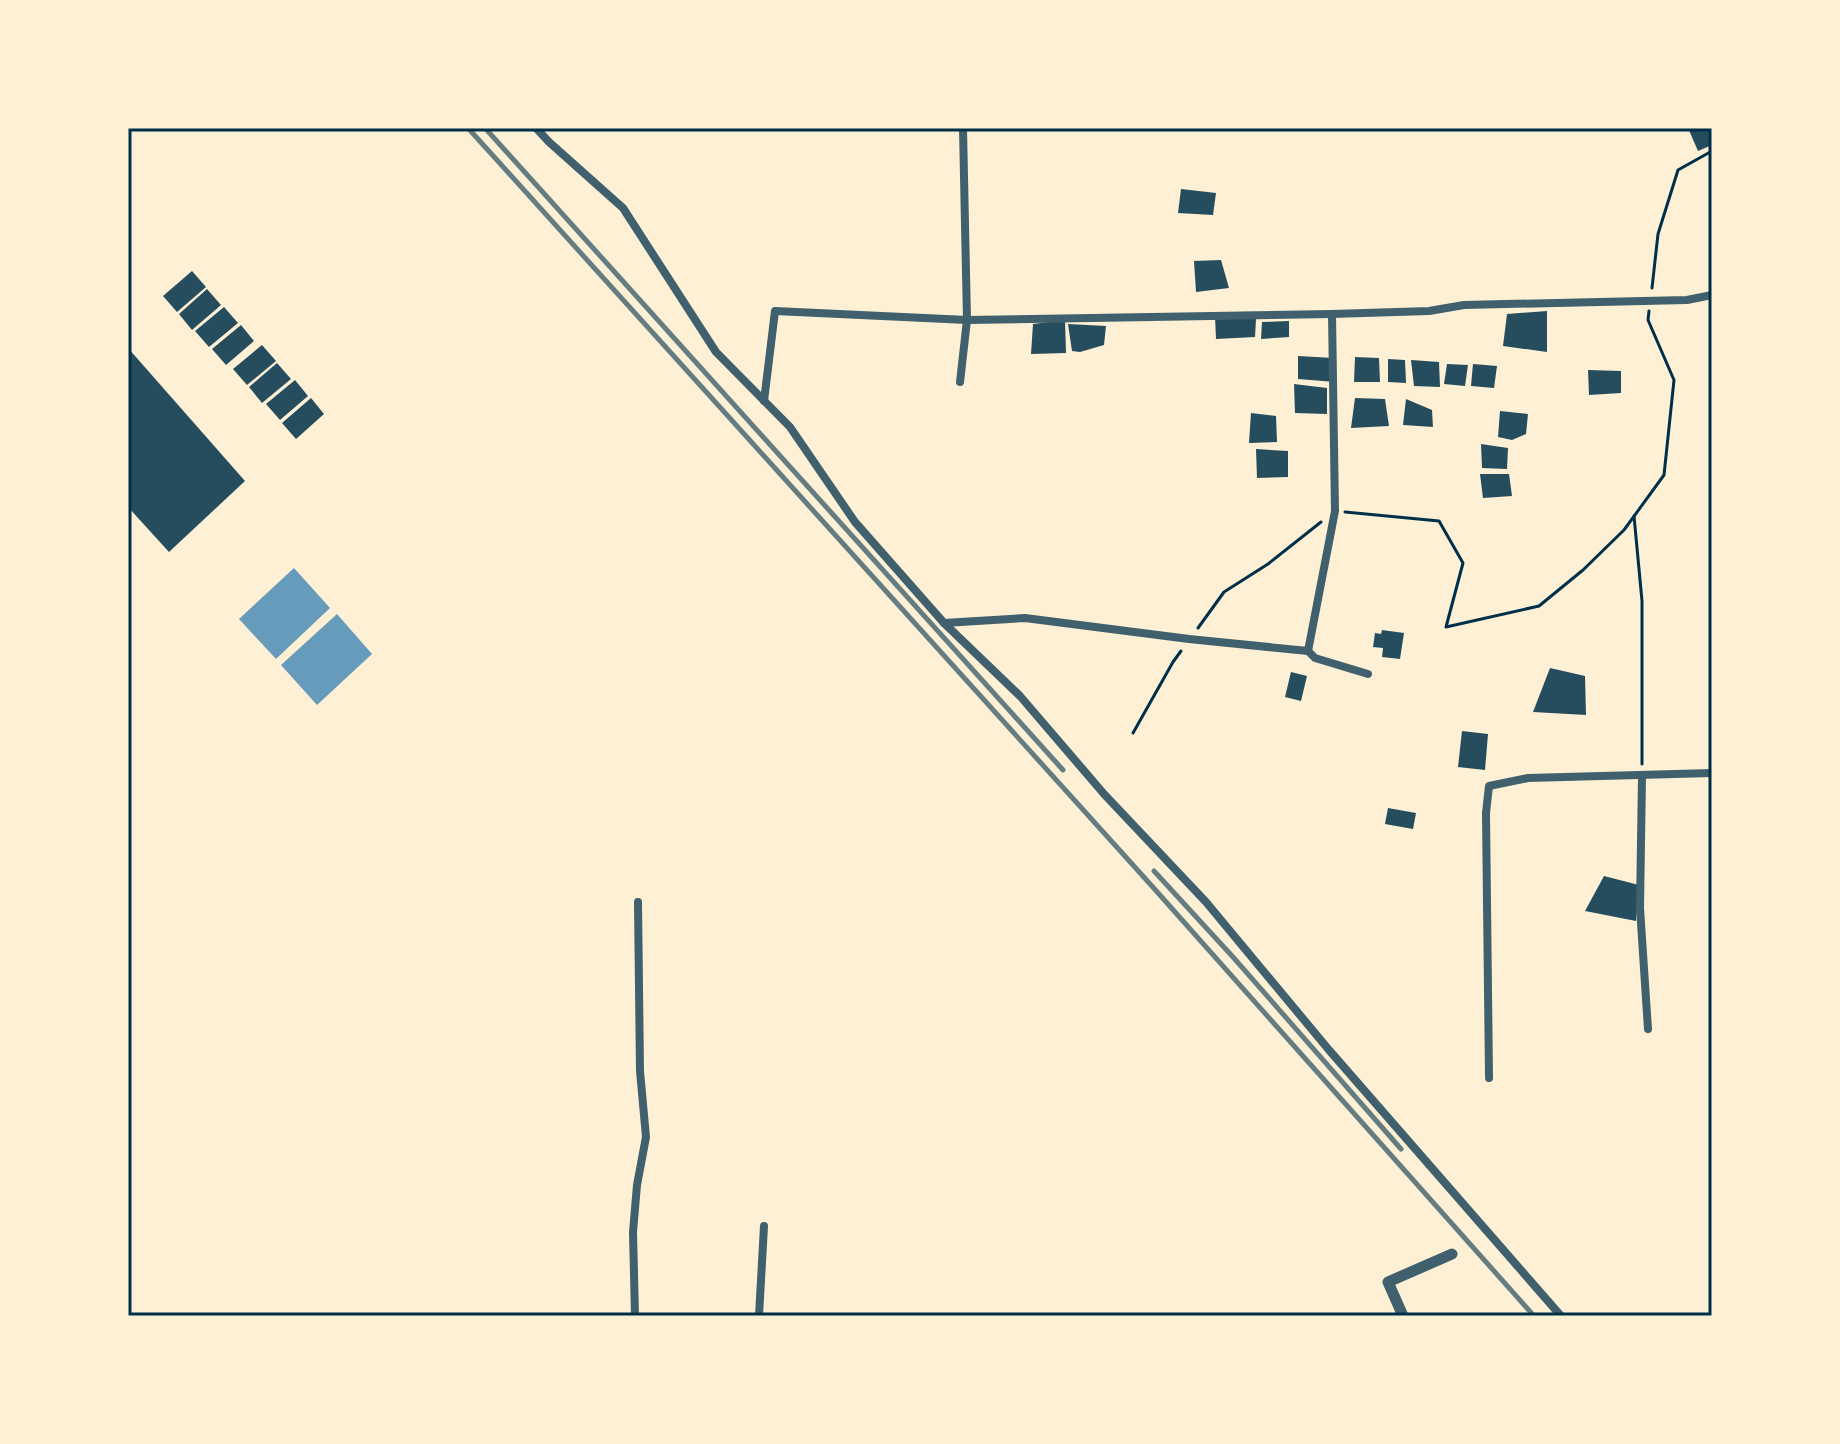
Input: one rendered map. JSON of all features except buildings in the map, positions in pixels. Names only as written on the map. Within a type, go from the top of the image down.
[{"type":"street","points":[[536,128],[623,208],[716,352],[790,427],[855,522],[944,623],[1020,696],[1104,794],[1206,902],[1338,1061],[1561,1316]]},
{"type":"street","points":[[960,382],[967,320],[963,128]]},
{"type":"street","points":[[764,401],[775,311],[967,320],[1332,314],[1429,311],[1464,305],[1687,300],[1712,295]]},
{"type":"street","points":[[1308,651],[1335,511],[1332,314]]},
{"type":"street","points":[[944,623],[1025,618],[1308,651],[1315,658],[1368,674]]},
{"type":"street","points":[[1489,1078],[1486,813],[1489,786],[1528,778],[1712,773]]},
{"type":"street","points":[[1642,776],[1640,908],[1648,1029]]},
{"type":"street","points":[[635,1316],[633,1232],[637,1185],[646,1137],[640,1071],[638,902]]},
{"type":"street","points":[[759,1316],[764,1226]]},
{"type":"street","points":[[1403,1316],[1388,1282],[1452,1254]]},
{"type":"path","points":[[1133,733],[1173,662],[1224,592],[1268,564],[1335,511],[1439,521],[1463,563],[1446,627],[1539,606],[1583,570],[1624,530],[1664,475],[1674,380],[1648,320],[1658,234],[1678,170],[1712,151]]},
{"type":"path","points":[[1634,516],[1642,601],[1642,776]]},
{"type":"water","points":[[294,568],[330,608],[276,659],[239,619]]},
{"type":"water","points":[[337,614],[372,654],[317,705],[281,665]]},
{"type":"railway","points":[[468,128],[1151,885],[1534,1316]]},
{"type":"railway","points":[[485,128],[1063,770]]},
{"type":"railway","points":[[1154,871],[1401,1149]]}]
